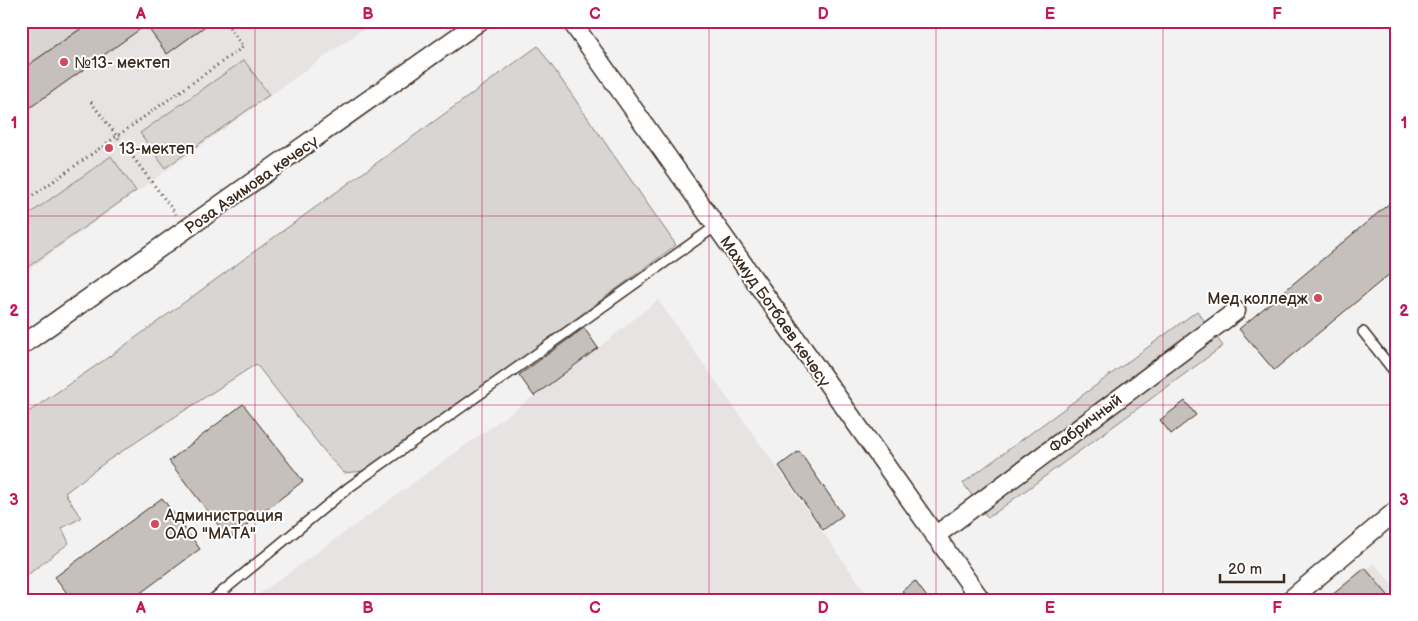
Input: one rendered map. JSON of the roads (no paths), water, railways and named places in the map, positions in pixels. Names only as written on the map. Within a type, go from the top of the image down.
[{"type":"street","name":"Роза Азимова көчөсү","points":[[21,346],[480,21]]},
{"type":"street","name":"Махмуд Ботбаев көчөсү","points":[[572,21],[981,600]]},
{"type":"street","name":"Фабричный","points":[[935,536],[1236,312]]},
{"type":"street","points":[[1290,600],[1397,510]]},
{"type":"lane","points":[[212,600],[348,488],[716,226]]},
{"type":"lane","points":[[1362,332],[1397,375]]},
{"type":"place","name":"№13- мектеп","points":[[64,62]]},
{"type":"place","name":"13-мектеп","points":[[109,148]]},
{"type":"place","name":"Мед колледж","points":[[1318,298]]},
{"type":"place","name":"Администрация ОАО \"МАТА\"","points":[[155,524]]}]
